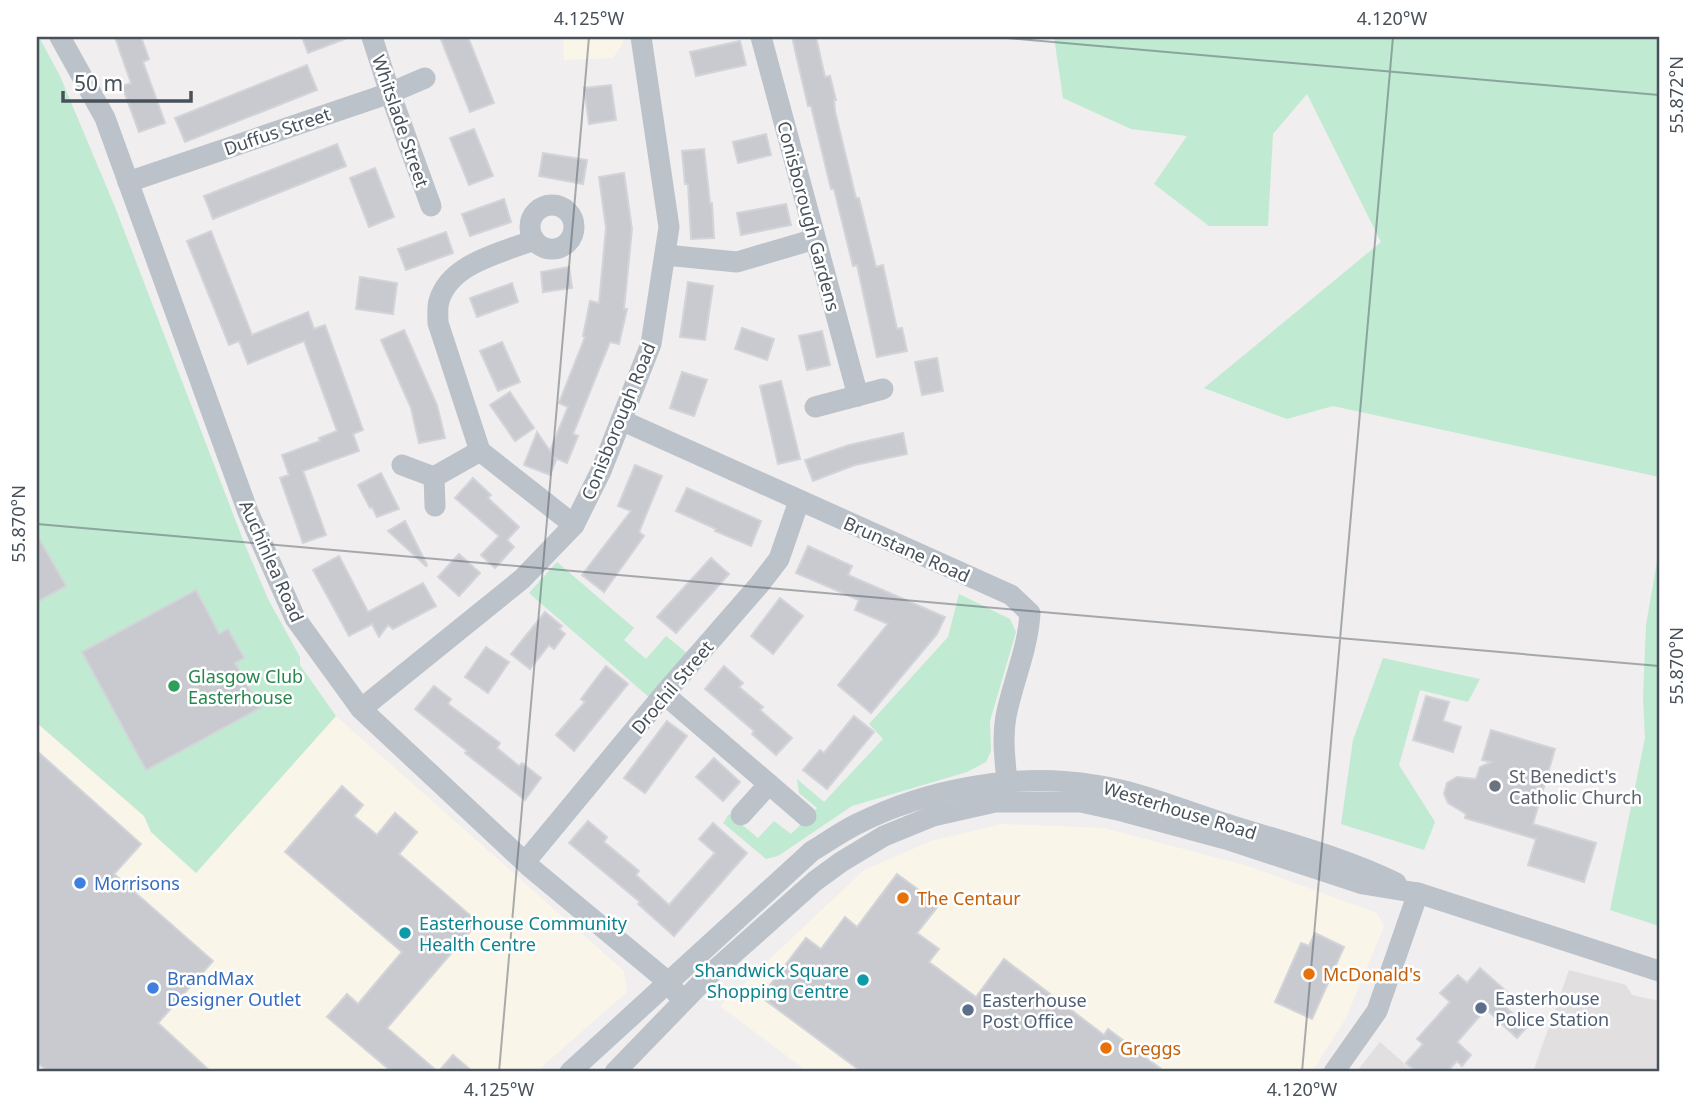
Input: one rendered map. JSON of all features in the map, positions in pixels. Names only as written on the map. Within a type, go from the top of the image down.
[{"type":"street","name":"Auchinlea Road","points":[[61,37],[105,118],[253,524],[295,618],[361,709],[525,862],[667,981],[682,1000]]},
{"type":"street","name":"Whitslade Street","points":[[372,37],[431,206]]},
{"type":"street","name":"Conisborough Road","points":[[361,709],[523,579],[574,525],[601,471],[651,344],[669,227],[641,37]]},
{"type":"street","name":"Conisborough Gardens","points":[[761,37],[858,396]]},
{"type":"street","name":"Duffus Street","points":[[128,182],[390,93],[425,78]]},
{"type":"street","points":[[665,255],[737,262],[815,239]]},
{"type":"street","points":[[534,240],[465,268],[447,283],[438,303],[438,323],[480,451],[574,525]]},
{"type":"street","points":[[815,407],[883,389]]},
{"type":"street","name":"Brunstane Road","points":[[621,420],[1011,595],[1030,613],[1028,638],[1006,715],[1003,741],[1007,782]]},
{"type":"street","points":[[435,477],[480,451]]},
{"type":"street","points":[[402,465],[435,477]]},
{"type":"street","points":[[435,477],[435,506]]},
{"type":"street","name":"Drochil Street","points":[[525,862],[664,694],[759,586],[779,559],[799,501]]},
{"type":"street","points":[[664,694],[806,816]]},
{"type":"street","name":"Westerhouse Road","points":[[569,1072],[798,862],[857,824],[902,805],[943,793],[1007,782],[1049,781],[1094,785],[1146,796],[1367,868],[1418,893],[1659,971]]},
{"type":"street","points":[[741,815],[769,784]]},
{"type":"street","name":"Westerhouse Road","points":[[614,1072],[682,1000],[815,881],[841,862],[884,836],[933,816],[995,802],[1081,802],[1275,854],[1363,884],[1418,893]]},
{"type":"street","points":[[1334,1072],[1377,1012],[1418,893]]},
{"type":"street","points":[[592,1052],[614,1072]]},
{"type":"shaded area","points":[[563,37],[622,37],[623,43],[613,58],[564,60]]},
{"type":"shaded area","points":[[336,716],[624,971],[627,992],[536,1072],[37,1072],[37,723],[144,816],[151,832],[196,873]]},
{"type":"shaded area","points":[[1002,824],[1104,828],[1248,866],[1377,913],[1384,926],[1346,1018],[1312,1072],[808,1072],[720,1006],[864,870],[931,841]]},
{"type":"shaded area","points":[[1569,970],[1626,985],[1632,995],[1659,1001],[1659,1072],[1533,1072]]},
{"type":"shaded area","points":[[1380,1042],[1414,1072],[1356,1072]]},
{"type":"green space","points":[[37,37],[60,76],[115,207],[268,599],[300,657],[300,665],[336,716],[196,873],[151,832],[144,816],[37,723]]},
{"type":"green space","points":[[1054,37],[1659,37],[1659,477],[1333,406],[1287,419],[1204,388],[1381,242],[1307,94],[1273,134],[1268,226],[1209,226],[1154,184],[1187,136],[1131,129],[1063,98]]},
{"type":"green space","points":[[1659,550],[1659,926],[1610,910],[1645,738],[1643,697],[1646,625]]},
{"type":"green space","points":[[557,562],[634,628],[624,640],[646,659],[666,636],[688,654],[650,698],[529,593]]},
{"type":"green space","points":[[959,594],[1010,619],[1016,632],[990,721],[991,751],[986,762],[967,772],[852,806],[778,856],[766,859],[723,823],[729,814],[758,838],[774,821],[791,834],[817,808],[799,793],[797,779],[824,802],[883,739],[869,724],[948,637]]},
{"type":"green space","points":[[1383,658],[1480,679],[1468,702],[1420,690],[1399,765],[1435,822],[1424,850],[1341,824],[1353,740]]},
{"type":"building","points":[[115,37],[141,37],[149,59],[143,62],[165,123],[139,132],[122,86],[131,83]]},
{"type":"building","points":[[302,37],[346,37],[347,38],[308,53]]},
{"type":"building","points":[[440,37],[468,37],[494,103],[470,112]]},
{"type":"building","points":[[792,37],[816,37],[825,77],[830,76],[836,100],[835,111],[856,198],[859,198],[876,267],[883,265],[897,329],[902,328],[907,351],[877,357],[857,265],[853,266],[834,189],[831,189]]},
{"type":"building","points":[[740,41],[746,65],[696,76],[690,52]]},
{"type":"building","points":[[307,65],[317,90],[185,142],[175,118]]},
{"type":"building","points":[[611,85],[616,120],[589,124],[584,88]]},
{"type":"building","points":[[474,129],[493,176],[469,185],[450,138]]},
{"type":"building","points":[[766,134],[771,155],[738,163],[733,142]]},
{"type":"building","points":[[337,144],[346,166],[213,219],[204,196]]},
{"type":"building","points":[[704,149],[714,238],[691,239],[688,184],[685,184],[682,151]]},
{"type":"building","points":[[543,153],[587,160],[583,184],[539,176]]},
{"type":"building","points":[[375,168],[394,217],[369,227],[350,178]]},
{"type":"building","points":[[624,173],[632,229],[624,309],[627,309],[619,344],[610,342],[573,434],[578,436],[567,463],[553,457],[556,460],[550,475],[524,465],[537,432],[550,451],[568,407],[559,403],[585,337],[583,336],[590,301],[599,303],[606,228],[599,177]]},
{"type":"building","points":[[504,199],[511,222],[470,236],[462,214]]},
{"type":"building","points":[[786,204],[791,225],[741,235],[737,213]]},
{"type":"building","points":[[211,231],[252,335],[308,312],[314,329],[325,325],[363,430],[353,434],[359,451],[303,471],[326,535],[303,543],[280,478],[289,475],[282,455],[320,441],[319,438],[337,431],[304,341],[248,364],[239,341],[229,345],[187,241]]},
{"type":"building","points":[[446,232],[453,253],[406,270],[398,249]]},
{"type":"building","points":[[569,267],[572,288],[543,292],[541,272]]},
{"type":"building","points":[[360,277],[397,283],[393,314],[356,309]]},
{"type":"building","points":[[688,282],[713,286],[705,340],[680,337]]},
{"type":"building","points":[[512,283],[518,302],[477,317],[470,298]]},
{"type":"building","points":[[742,328],[774,339],[767,360],[735,349]]},
{"type":"building","points":[[404,330],[437,405],[445,438],[419,443],[411,408],[381,340]]},
{"type":"building","points":[[822,331],[830,365],[807,370],[799,336]]},
{"type":"building","points":[[502,342],[520,382],[498,391],[480,351]]},
{"type":"building","points":[[937,358],[943,391],[922,395],[915,362]]},
{"type":"building","points":[[682,372],[707,380],[694,416],[670,408]]},
{"type":"building","points":[[781,381],[800,459],[778,464],[760,386]]},
{"type":"building","points":[[510,392],[534,428],[515,441],[490,405]]},
{"type":"building","points":[[903,433],[907,454],[855,465],[813,481],[805,460],[849,445]]},
{"type":"building","points":[[635,465],[662,476],[639,532],[644,536],[604,592],[582,575],[631,511],[618,506]]},
{"type":"building","points":[[381,473],[399,509],[377,517],[358,485]]},
{"type":"building","points":[[473,478],[491,495],[488,498],[519,527],[507,540],[514,547],[495,568],[481,555],[499,536],[455,498]]},
{"type":"building","points":[[687,488],[761,521],[751,546],[676,511]]},
{"type":"building","points":[[405,521],[427,565],[426,566],[388,531]]},
{"type":"building","points":[[37,535],[66,586],[37,602]]},
{"type":"building","points":[[808,546],[852,566],[848,575],[945,617],[937,634],[871,713],[838,685],[888,624],[855,610],[859,600],[796,573]]},
{"type":"building","points":[[459,554],[480,573],[459,596],[438,577]]},
{"type":"building","points":[[339,556],[368,612],[423,583],[436,606],[393,629],[388,625],[379,637],[372,624],[349,636],[313,570]]},
{"type":"building","points":[[711,558],[729,574],[676,633],[657,617]]},
{"type":"building","name":"Glasgow Club Easterhouse","points":[[196,590],[219,634],[228,629],[237,645],[244,658],[235,663],[260,708],[146,770],[82,652]]},
{"type":"building","points":[[780,598],[803,616],[773,654],[751,636]]},
{"type":"building","points":[[545,612],[562,626],[559,629],[565,634],[554,649],[549,645],[530,669],[511,654]]},
{"type":"building","points":[[486,647],[509,662],[488,693],[465,677]]},
{"type":"building","points":[[606,666],[628,684],[574,751],[556,735],[585,702],[581,699]]},
{"type":"building","points":[[724,666],[743,683],[739,687],[763,707],[760,710],[792,738],[776,755],[752,734],[754,731],[705,689]]},
{"type":"building","points":[[434,686],[451,699],[448,704],[500,743],[497,748],[519,766],[522,763],[541,778],[525,800],[415,709]]},
{"type":"building","points":[[1426,696],[1449,702],[1443,721],[1461,727],[1453,752],[1413,740]]},
{"type":"building","points":[[854,716],[874,732],[827,789],[803,770],[820,750],[824,753]]},
{"type":"building","points":[[667,721],[687,736],[645,793],[624,778]]},
{"type":"building","name":"St Benedict's Catholic Church","points":[[1491,730],[1555,749],[1533,824],[1596,843],[1584,882],[1528,865],[1536,839],[1465,818],[1466,814],[1448,803],[1444,794],[1447,783],[1457,777],[1476,779],[1480,767],[1491,762],[1482,760]]},
{"type":"building","points":[[37,751],[141,844],[114,874],[213,961],[158,1023],[211,1072],[48,1072],[37,1062]]},
{"type":"building","points":[[714,758],[740,782],[723,801],[696,777]]},
{"type":"building","name":"Easterhouse Community Health Centre","points":[[342,786],[363,805],[354,816],[377,835],[395,813],[417,832],[399,854],[478,922],[387,1028],[438,1072],[392,1072],[327,1017],[347,994],[358,1004],[402,952],[285,852]]},
{"type":"building","points":[[588,821],[607,837],[604,842],[639,871],[636,875],[669,905],[715,853],[699,839],[713,823],[747,853],[674,936],[638,904],[640,902],[569,843]]},
{"type":"building","name":"Shandwick Square Shopping Centre","points":[[897,874],[939,905],[917,933],[939,949],[929,962],[976,997],[1004,959],[1104,1035],[1108,1029],[1165,1072],[862,1072],[761,997],[806,938],[821,949],[845,917],[857,927]]},
{"type":"building","name":"McDonald's","points":[[1315,933],[1344,947],[1312,1019],[1275,1002],[1301,943],[1309,946]]},
{"type":"building","points":[[1480,968],[1506,991],[1498,1000],[1527,1027],[1517,1038],[1486,1009],[1457,1042],[1471,1055],[1462,1066],[1457,1061],[1447,1072],[1416,1072],[1406,1063],[1423,1044],[1417,1039],[1450,1002],[1440,993],[1458,975],[1467,983]]},
{"type":"building","points":[[453,1055],[473,1072],[438,1072]]},
{"type":"place","name":"Glasgow Club Easterhouse","points":[[174,686]]},
{"type":"place","name":"St Benedict's Catholic Church","points":[[1495,786]]},
{"type":"place","name":"Morrisons","points":[[80,883]]},
{"type":"place","name":"The Centaur","points":[[903,898]]},
{"type":"place","name":"Easterhouse Community Health Centre","points":[[405,933]]},
{"type":"place","name":"McDonald's","points":[[1309,974]]},
{"type":"place","name":"Shandwick Square Shopping Centre","points":[[863,980]]},
{"type":"place","name":"BrandMax Designer Outlet","points":[[153,988]]},
{"type":"place","name":"Easterhouse Police Station","points":[[1481,1008]]},
{"type":"place","name":"Easterhouse Post Office","points":[[968,1010]]},
{"type":"place","name":"Greggs","points":[[1106,1048]]}]
